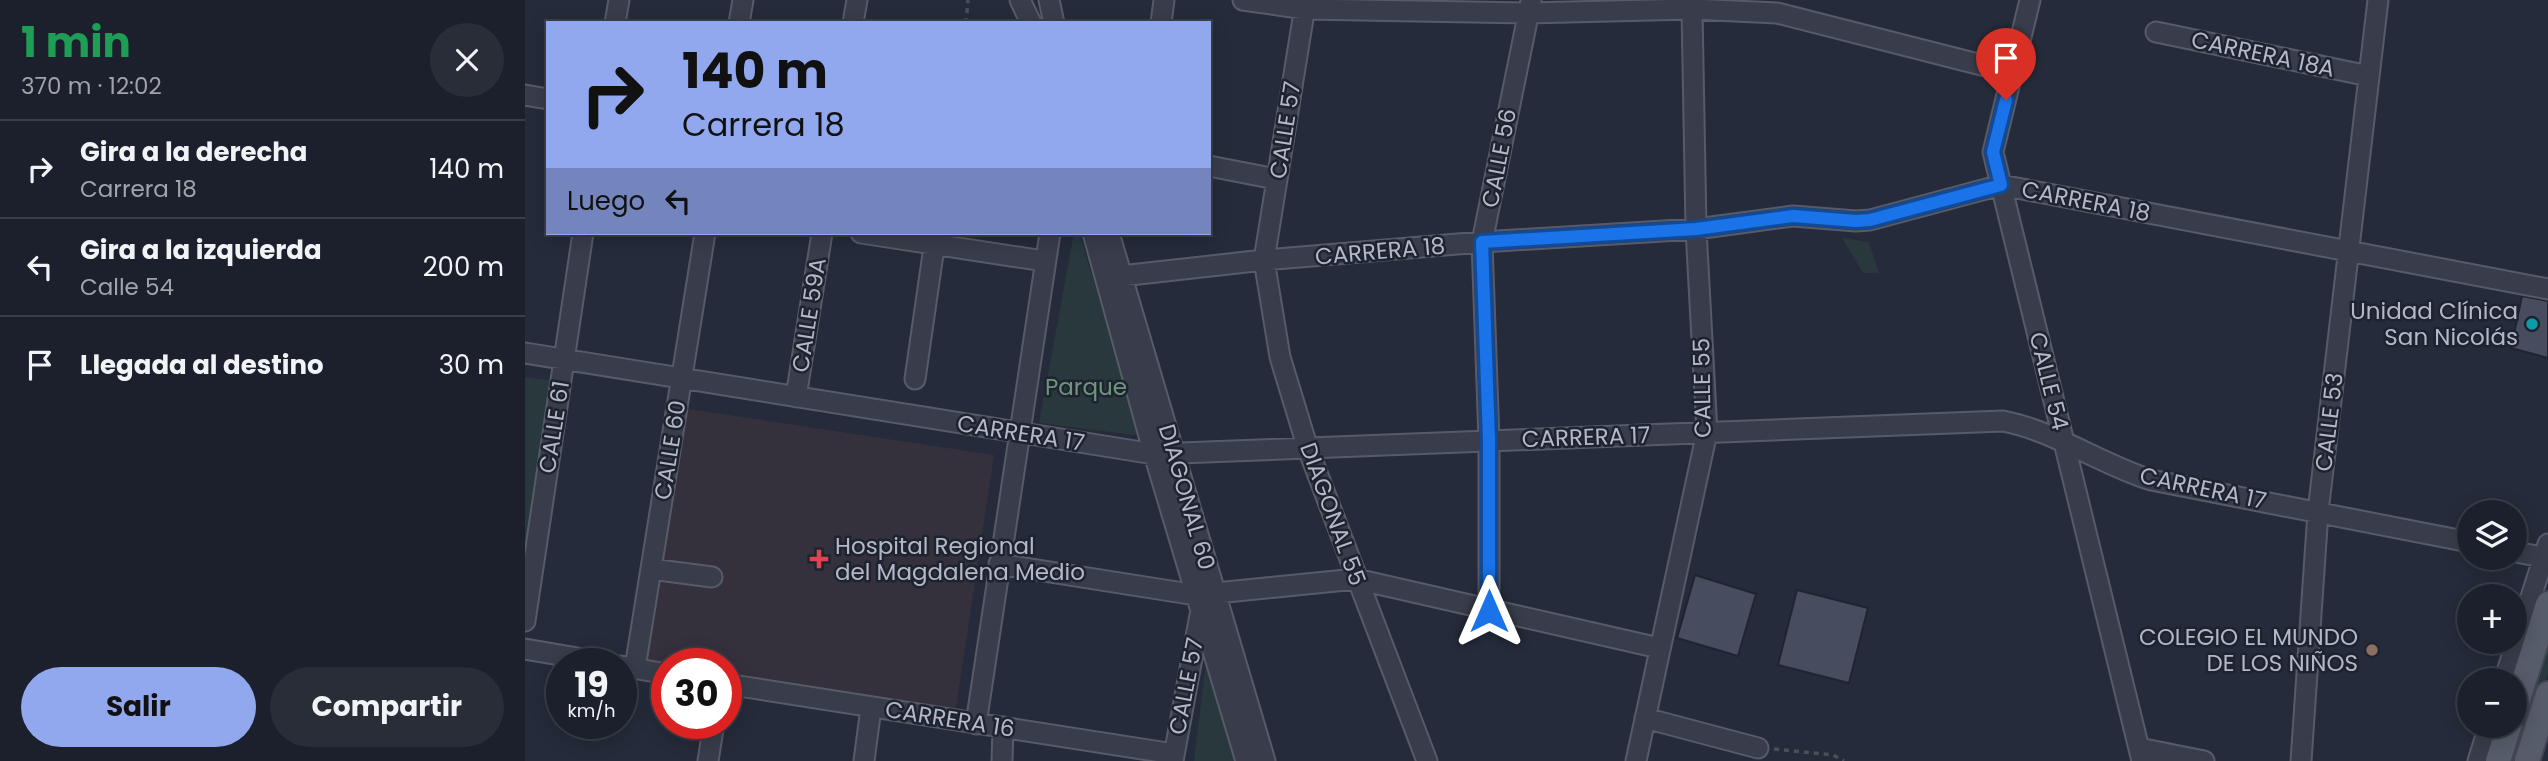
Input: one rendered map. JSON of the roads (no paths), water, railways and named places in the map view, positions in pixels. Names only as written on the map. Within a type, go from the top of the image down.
[{"type":"main road","points":[[2527,671],[2548,604]]},
{"type":"main road","points":[[2527,761],[2548,694]]},
{"type":"main road","points":[[2498,761],[2505,738]]},
{"type":"street","points":[[615,21],[619,0]]},
{"type":"street","points":[[739,21],[743,0]]},
{"type":"street","points":[[853,21],[857,0]]},
{"type":"street","points":[[1020,0],[1030,21]]},
{"type":"street","points":[[1049,0],[1054,21]]},
{"type":"street","points":[[1161,21],[1164,0]]},
{"type":"street","points":[[1243,0],[1305,5],[1692,9],[1779,7],[2013,73]]},
{"type":"street","name":"CALLE 54","points":[[2030,0],[1993,152],[2140,754]]},
{"type":"street","name":"CALLE 53","points":[[2301,761],[2318,512],[2378,0]]},
{"type":"street","name":"CALLE 57","points":[[1264,260],[1305,5]]},
{"type":"street","name":"CALLE 56","points":[[1489,611],[1489,440],[1482,242],[1529,7]]},
{"type":"street","name":"CALLE 55","points":[[1636,761],[1707,432],[1696,229],[1692,9]]},
{"type":"street","name":"CARRERA 18A","points":[[2156,32],[2369,76]]},
{"type":"street","points":[[525,96],[546,99]]},
{"type":"street","points":[[1211,166],[1276,179]]},
{"type":"street","name":"CARRERA 18","points":[[1121,275],[1482,242],[1696,229],[1793,216],[1870,220],[2001,185],[2548,289]]},
{"type":"street","name":"CALLE 61","points":[[525,621],[583,235]]},
{"type":"street","name":"CALLE 60","points":[[632,648],[651,569],[705,235]]},
{"type":"street","name":"CALLE 59A","points":[[796,397],[822,235]]},
{"type":"street","points":[[891,235],[935,238],[1044,261]]},
{"type":"street","points":[[976,724],[1050,235]]},
{"type":"street","name":"DIAGONAL 60","points":[[1094,235],[1154,454],[1204,599],[1265,761]]},
{"type":"street","name":"DIAGONAL 60","points":[[1110,235],[1174,455],[1204,599],[1246,761]]},
{"type":"street","points":[[915,379],[935,238]]},
{"type":"street","name":"DIAGONAL 55","points":[[1264,260],[1280,357],[1308,449],[1427,761]]},
{"type":"street","name":"CARRERA 17","points":[[525,353],[1020,433],[1174,455],[2003,421],[2024,425],[2122,471],[2151,480],[2457,540]]},
{"type":"street","points":[[2508,668],[2547,553],[2527,552]]},
{"type":"street","points":[[999,564],[1204,599],[1356,579],[1659,648]]},
{"type":"street","points":[[651,569],[712,576]]},
{"type":"street","name":"CALLE 57","points":[[1173,758],[1204,599]]},
{"type":"street","points":[[525,649],[546,653]]},
{"type":"street","name":"CARRERA 16","points":[[742,687],[1003,727],[1173,758]]},
{"type":"street","points":[[864,761],[871,708]]},
{"type":"street","points":[[1645,718],[1758,748]]},
{"type":"street","points":[[1002,761],[1003,727]]},
{"type":"street","points":[[2478,761],[2485,738]]},
{"type":"street","points":[[708,761],[711,739]]},
{"type":"street","points":[[2140,754],[2204,761]]},
{"type":"place","name":"Unidad Clínica San Nicolás","points":[[2532,324]]},
{"type":"place","name":"Hospital Regional del Magdalena Medio","points":[[819,559]]},
{"type":"place","name":"COLEGIO EL MUNDO DE LOS NIÑOS","points":[[2372,650]]},
{"type":"park label","name":"Parque","points":[[1086,387]]}]
